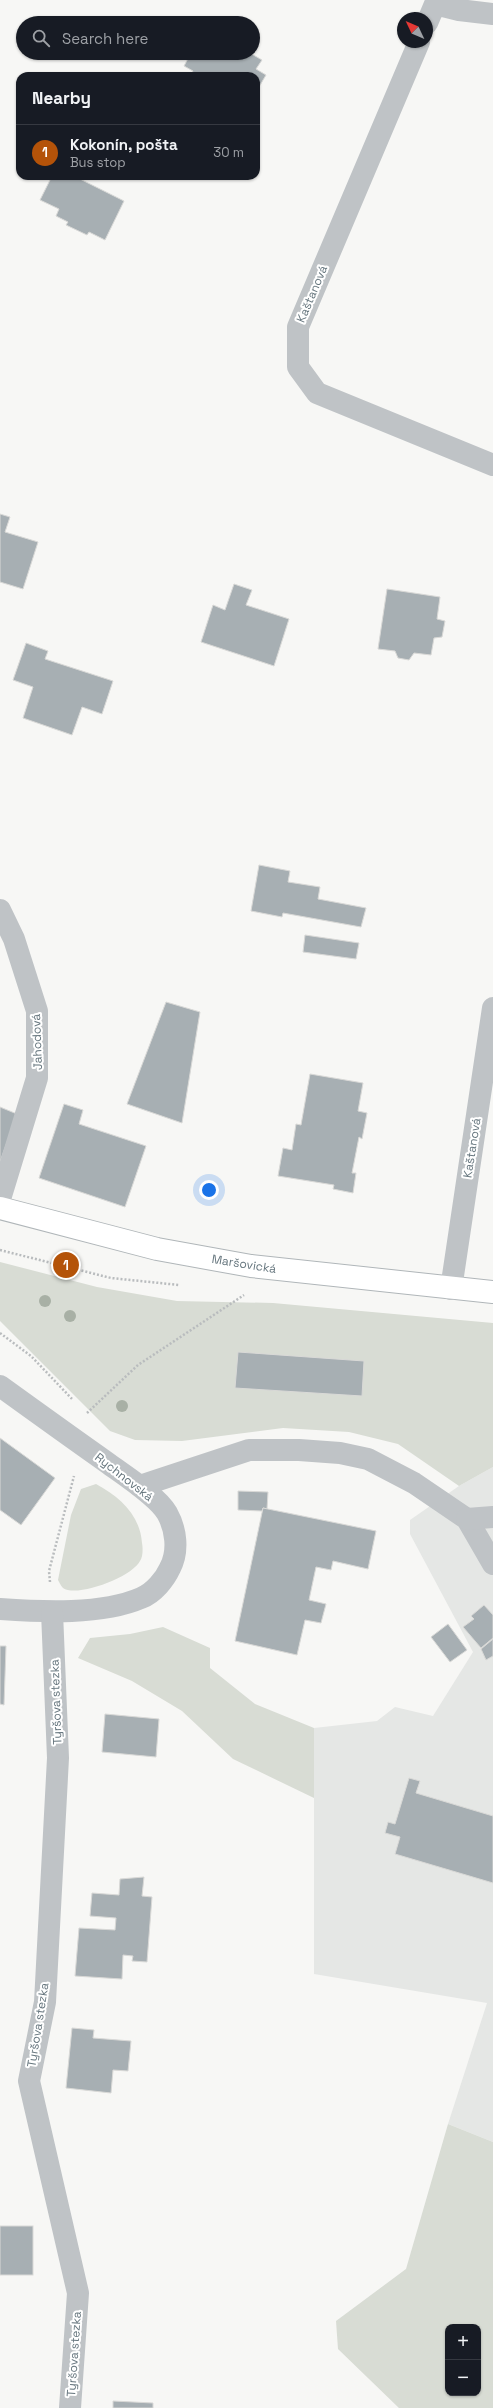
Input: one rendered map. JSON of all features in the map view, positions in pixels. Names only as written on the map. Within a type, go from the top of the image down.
[{"type":"main road","name":"Maršovická","points":[[0,1208],[157,1249],[282,1270],[451,1289],[493,1292]]},
{"type":"street","points":[[433,9],[493,14]]},
{"type":"street","name":"Kaštanová","points":[[416,48],[298,327],[298,367],[317,393],[493,465]]},
{"type":"street","name":"Jahodová","points":[[0,910],[14,939],[37,1011],[38,1078],[0,1199]]},
{"type":"street","name":"Kaštanová","points":[[451,1289],[493,1008]]},
{"type":"street","name":"Rychnovská","points":[[0,1386],[140,1486],[166,1512],[173,1530],[176,1548],[174,1560],[164,1580],[142,1598],[111,1606],[52,1612],[0,1609]]},
{"type":"street","points":[[140,1486],[249,1450],[340,1452],[368,1460],[414,1483],[467,1519],[493,1564]]},
{"type":"street","points":[[467,1519],[493,1517]]},
{"type":"street","name":"Tyršova stezka","points":[[52,1612],[58,1758],[45,2002],[29,2081],[78,2293],[70,2408]]},
{"type":"path","points":[[0,1251],[111,1278],[187,1286]]},
{"type":"path","points":[[52,1612],[49,1571],[65,1503],[84,1446],[86,1413],[138,1365],[282,1270]]},
{"type":"path","points":[[0,1333],[31,1356],[75,1402]]},
{"type":"path","points":[[81,1408],[86,1413]]},
{"type":"shaded area","points":[[0,1262],[97,1287],[177,1301],[273,1303],[493,1323],[493,1467],[459,1486],[398,1444],[349,1432],[283,1428],[182,1441],[135,1440],[110,1431],[0,1321]]},
{"type":"shaded area","points":[[493,1467],[493,2142],[448,2124],[487,2003],[314,1974],[314,1728],[377,1721],[395,1707],[433,1716],[473,1652],[410,1534],[410,1520],[459,1486]]},
{"type":"shaded area","points":[[96,1484],[121,1501],[133,1515],[140,1533],[143,1547],[142,1557],[135,1567],[116,1579],[91,1588],[70,1590],[63,1588],[58,1580],[71,1515],[81,1489]]},
{"type":"shaded area","points":[[163,1627],[210,1648],[210,1668],[255,1704],[314,1728],[314,1798],[233,1759],[182,1711],[132,1681],[78,1658],[90,1638],[130,1634]]},
{"type":"shaded area","points":[[448,2124],[493,2142],[493,2408],[399,2408],[338,2349],[336,2321],[406,2269]]},
{"type":"building","points":[[260,59],[262,60],[256,69],[266,75],[260,85],[260,72],[192,72],[184,66],[187,60]]},
{"type":"building","points":[[50,180],[82,180],[124,201],[105,240],[89,232],[87,235],[66,225],[68,222],[56,216],[59,209],[40,200]]},
{"type":"building","points":[[0,514],[10,517],[5,532],[38,542],[23,589],[0,582]]},
{"type":"building","points":[[234,584],[252,590],[246,605],[289,619],[274,666],[201,642],[213,605],[225,610]]},
{"type":"building","points":[[387,589],[440,597],[437,619],[445,621],[442,637],[434,638],[431,655],[414,653],[409,660],[398,658],[395,651],[378,649]]},
{"type":"building","points":[[26,643],[48,651],[45,659],[113,681],[102,714],[82,707],[72,735],[23,718],[33,687],[13,680]]},
{"type":"building","points":[[259,865],[290,871],[288,882],[320,887],[318,899],[366,908],[361,927],[283,913],[282,917],[251,911]]},
{"type":"building","points":[[305,935],[359,943],[356,959],[303,952]]},
{"type":"building","points":[[166,1002],[200,1012],[182,1123],[127,1104]]},
{"type":"building","points":[[310,1074],[363,1083],[358,1111],[367,1113],[362,1139],[359,1137],[352,1173],[356,1173],[353,1193],[333,1189],[334,1185],[278,1176],[283,1148],[292,1150],[296,1124],[301,1125]]},
{"type":"building","points":[[64,1104],[83,1110],[79,1124],[146,1146],[125,1207],[39,1178]]},
{"type":"building","points":[[0,1107],[17,1114],[0,1162]]},
{"type":"building","points":[[238,1352],[364,1361],[362,1396],[235,1388]]},
{"type":"building","points":[[0,1438],[55,1478],[21,1525],[0,1510]]},
{"type":"building","points":[[238,1491],[268,1492],[267,1509],[263,1508],[262,1511],[238,1510]]},
{"type":"building","points":[[263,1508],[376,1531],[368,1569],[333,1561],[331,1570],[316,1567],[309,1600],[326,1604],[321,1623],[305,1620],[297,1655],[235,1641]]},
{"type":"building","points":[[484,1605],[493,1615],[493,1638],[481,1648],[463,1627],[474,1619],[471,1616]]},
{"type":"building","points":[[448,1624],[467,1650],[450,1662],[431,1637]]},
{"type":"building","points":[[493,1639],[493,1656],[486,1660],[481,1649]]},
{"type":"building","points":[[0,1646],[6,1646],[4,1705],[0,1704]]},
{"type":"building","points":[[105,1714],[159,1719],[156,1757],[102,1752]]},
{"type":"building","points":[[409,1778],[420,1781],[416,1793],[493,1816],[493,1883],[395,1854],[400,1837],[385,1833],[388,1822],[395,1824]]},
{"type":"building","points":[[144,1877],[142,1896],[152,1897],[147,1962],[132,1961],[133,1956],[123,1955],[122,1979],[75,1976],[79,1928],[115,1930],[116,1918],[90,1916],[92,1893],[119,1895],[120,1879]]},
{"type":"building","points":[[72,2028],[94,2030],[93,2038],[131,2041],[128,2071],[113,2070],[111,2093],[66,2088]]},
{"type":"building","points":[[0,2226],[33,2226],[33,2275],[0,2275]]},
{"type":"building","points":[[113,2401],[153,2403],[153,2408],[113,2408]]},
{"type":"place","name":"Kokonín, pošta","points":[[66,1265]]}]
